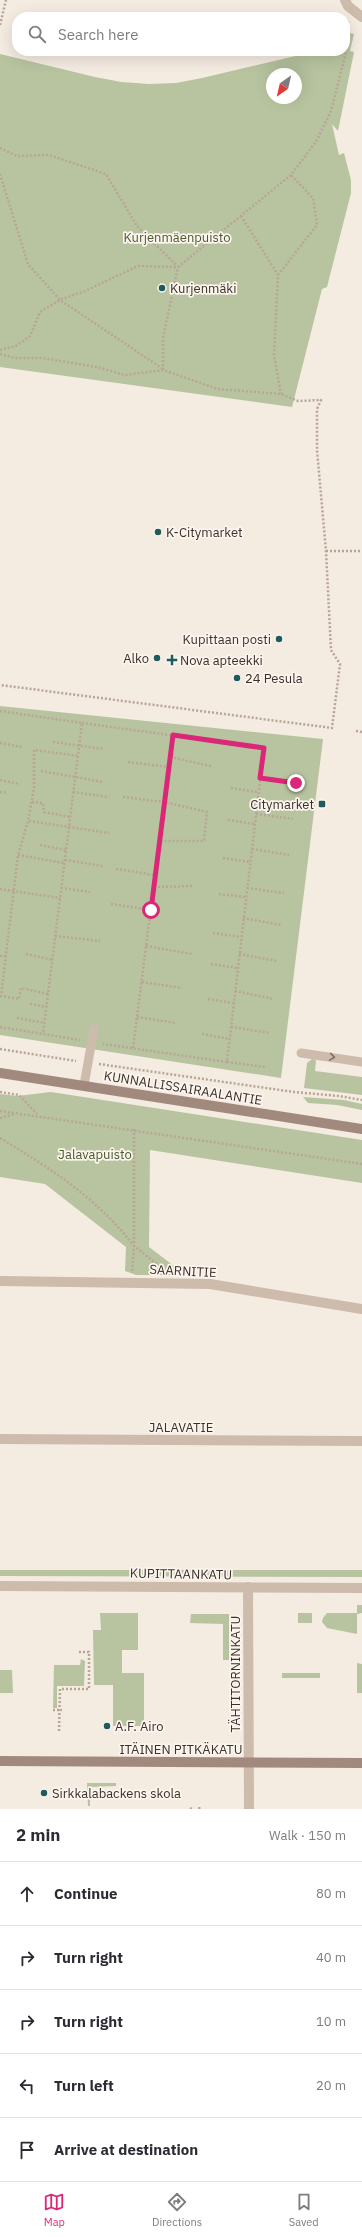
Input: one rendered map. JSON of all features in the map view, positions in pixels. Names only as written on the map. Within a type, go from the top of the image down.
[{"type":"street","points":[[347,3],[362,17]]},
{"type":"street","name":"KUNNALLISSAIRAALANTIE","points":[[0,1073],[362,1128]]},
{"type":"street","name":"SAARNITIE","points":[[0,1281],[210,1284],[362,1309]]},
{"type":"street","name":"JALAVATIE","points":[[0,1439],[362,1441]]},
{"type":"street","name":"KUPITTAANKATU","points":[[0,1586],[362,1588]]},
{"type":"street","name":"TÄHTITORNINKATU","points":[[248,1587],[249,1809]]},
{"type":"street","name":"ITÄINEN PITKÄKATU","points":[[0,1761],[362,1762]]},
{"type":"lane","points":[[84,1085],[94,1029]]},
{"type":"lane","points":[[302,1052],[362,1062]]},
{"type":"path","points":[[0,25],[6,0]]},
{"type":"path","points":[[0,350],[16,346],[30,336],[40,312],[60,300],[85,291],[138,266],[178,266],[291,175],[317,140],[331,110],[345,56]]},
{"type":"path","points":[[0,148],[17,156],[49,155],[106,174],[137,226],[178,266]]},
{"type":"path","points":[[0,174],[28,264],[60,300],[163,370],[218,390],[281,394],[298,401],[321,400],[317,409],[317,450],[326,551],[331,650],[340,664],[332,728],[0,685]]},
{"type":"path","points":[[281,394],[274,355],[278,275],[317,224],[313,198],[291,175]]},
{"type":"path","points":[[241,216],[278,275]]},
{"type":"path","points":[[163,370],[163,338],[178,266]]},
{"type":"path","points":[[0,354],[15,358],[42,358],[97,367],[125,375],[163,370]]},
{"type":"path","points":[[326,551],[362,551]]},
{"type":"path","points":[[0,711],[264,748],[227,1062]]},
{"type":"path","points":[[43,1034],[82,723]]},
{"type":"path","points":[[356,731],[362,732]]},
{"type":"path","points":[[133,1048],[173,735]]},
{"type":"path","points":[[53,742],[104,749]]},
{"type":"path","points":[[0,743],[22,747]]},
{"type":"path","points":[[48,994],[21,988],[19,999],[1,996],[15,891],[18,855],[32,802],[34,788],[34,750],[78,756]]},
{"type":"path","points":[[170,757],[212,766]]},
{"type":"path","points":[[128,762],[169,768]]},
{"type":"path","points":[[41,771],[103,782]]},
{"type":"path","points":[[260,778],[296,783]]},
{"type":"path","points":[[0,780],[20,784]]},
{"type":"path","points":[[231,788],[259,792]]},
{"type":"path","points":[[0,792],[8,793]]},
{"type":"path","points":[[73,792],[109,797]]},
{"type":"path","points":[[124,797],[164,802],[207,812],[204,841],[160,841]]},
{"type":"path","points":[[32,802],[43,803],[44,812],[70,817]]},
{"type":"path","points":[[256,814],[293,819]]},
{"type":"path","points":[[228,820],[255,824]]},
{"type":"path","points":[[28,821],[109,833]]},
{"type":"path","points":[[40,845],[66,850]]},
{"type":"path","points":[[252,849],[289,855]]},
{"type":"path","points":[[18,855],[103,866]]},
{"type":"path","points":[[223,858],[250,862]]},
{"type":"path","points":[[116,869],[155,875]]},
{"type":"path","points":[[154,887],[193,886]]},
{"type":"path","points":[[61,888],[90,892]]},
{"type":"path","points":[[247,888],[284,893]]},
{"type":"path","points":[[0,889],[60,898]]},
{"type":"path","points":[[219,894],[246,897]]},
{"type":"path","points":[[111,904],[151,910]]},
{"type":"path","points":[[243,918],[281,925]]},
{"type":"path","points":[[213,933],[241,937]]},
{"type":"path","points":[[56,936],[100,941]]},
{"type":"path","points":[[146,946],[192,954]]},
{"type":"path","points":[[26,954],[52,960]]},
{"type":"path","points":[[239,954],[278,961]]},
{"type":"path","points":[[0,956],[7,956]]},
{"type":"path","points":[[211,964],[237,968]]},
{"type":"path","points":[[142,982],[182,988]]},
{"type":"path","points":[[235,991],[274,999]]},
{"type":"path","points":[[208,999],[234,1003]]},
{"type":"path","points":[[30,1004],[47,1007]]},
{"type":"path","points":[[137,1017],[176,1023]]},
{"type":"path","points":[[17,1018],[45,1023]]},
{"type":"path","points":[[231,1026],[270,1033]]},
{"type":"path","points":[[0,1027],[265,1067]]},
{"type":"path","points":[[202,1034],[230,1039]]},
{"type":"path","points":[[0,1049],[88,1063],[362,1100]]},
{"type":"path","points":[[0,1092],[19,1095],[38,1115]]},
{"type":"path","points":[[0,1111],[134,1129],[362,1164]]},
{"type":"path","points":[[0,1118],[17,1113]]},
{"type":"path","points":[[131,1282],[134,1246],[134,1129]]},
{"type":"path","points":[[0,1138],[59,1174],[92,1200],[120,1228],[134,1246],[184,1283]]},
{"type":"path","points":[[59,1731],[61,1710],[60,1689],[89,1689],[89,1652],[78,1652]]},
{"type":"path","points":[[53,1710],[61,1710]]},
{"type":"green space","name":"Kurjenmäenpuisto","points":[[350,33],[354,34],[350,51]]},
{"type":"green space","name":"Kurjenmäenpuisto","points":[[350,51],[354,52],[338,131],[332,124],[339,155],[344,153],[351,180],[351,193],[327,287],[322,289],[292,407],[0,367],[0,54],[121,82],[149,84],[176,83],[296,56],[350,56]]},
{"type":"green space","points":[[0,706],[323,739],[281,1078],[0,1035]]},
{"type":"green space","points":[[312,1059],[316,1060],[315,1071],[362,1077],[362,1095],[304,1088],[307,1063]]},
{"type":"green space","name":"Jalavapuisto","points":[[51,1092],[362,1140],[362,1183],[150,1150],[149,1247],[178,1269],[171,1275],[136,1275],[125,1271],[126,1247],[45,1184],[0,1177],[0,1094],[17,1096]]},
{"type":"green space","points":[[303,1097],[344,1100],[362,1104],[362,1110],[337,1105],[308,1103]]},
{"type":"green space","points":[[0,1570],[362,1570],[362,1577],[0,1576]]},
{"type":"green space","points":[[357,1605],[362,1605],[362,1613],[357,1614],[357,1634],[327,1628],[322,1622],[327,1613],[357,1613]]},
{"type":"green space","points":[[100,1613],[138,1613],[138,1650],[122,1650],[122,1673],[144,1673],[144,1726],[113,1726],[113,1685],[94,1685],[93,1630],[101,1630]]},
{"type":"green space","points":[[298,1613],[312,1613],[312,1623],[298,1623]]},
{"type":"green space","points":[[191,1614],[229,1614],[229,1660],[223,1660],[223,1624],[190,1623]]},
{"type":"green space","points":[[81,1659],[85,1661],[84,1686],[57,1686],[57,1708],[53,1708],[54,1665],[80,1665]]},
{"type":"green space","points":[[357,1663],[362,1664],[362,1693],[357,1693]]},
{"type":"green space","points":[[0,1670],[12,1670],[13,1693],[0,1693]]},
{"type":"green space","points":[[282,1673],[320,1673],[320,1678],[282,1678]]},
{"type":"green space","points":[[87,1783],[116,1783],[116,1786],[90,1787],[90,1806],[88,1806]]},
{"type":"place","name":"Kurjenmäki","points":[[162,288]]},
{"type":"place","name":"K-Citymarket","points":[[158,532]]},
{"type":"place","name":"Kupittaan posti","points":[[279,639]]},
{"type":"place","name":"Alko","points":[[157,658]]},
{"type":"place","name":"Nova apteekki","points":[[172,660]]},
{"type":"place","name":"24 Pesula","points":[[237,678]]},
{"type":"place","name":"Citymarket","points":[[322,804]]},
{"type":"place","name":"A.F. Airo","points":[[107,1726]]},
{"type":"place","name":"Sirkkalabackens skola","points":[[44,1793]]},
{"type":"route","points":[[151,910],[173,735],[264,748],[260,778],[296,783]]}]
